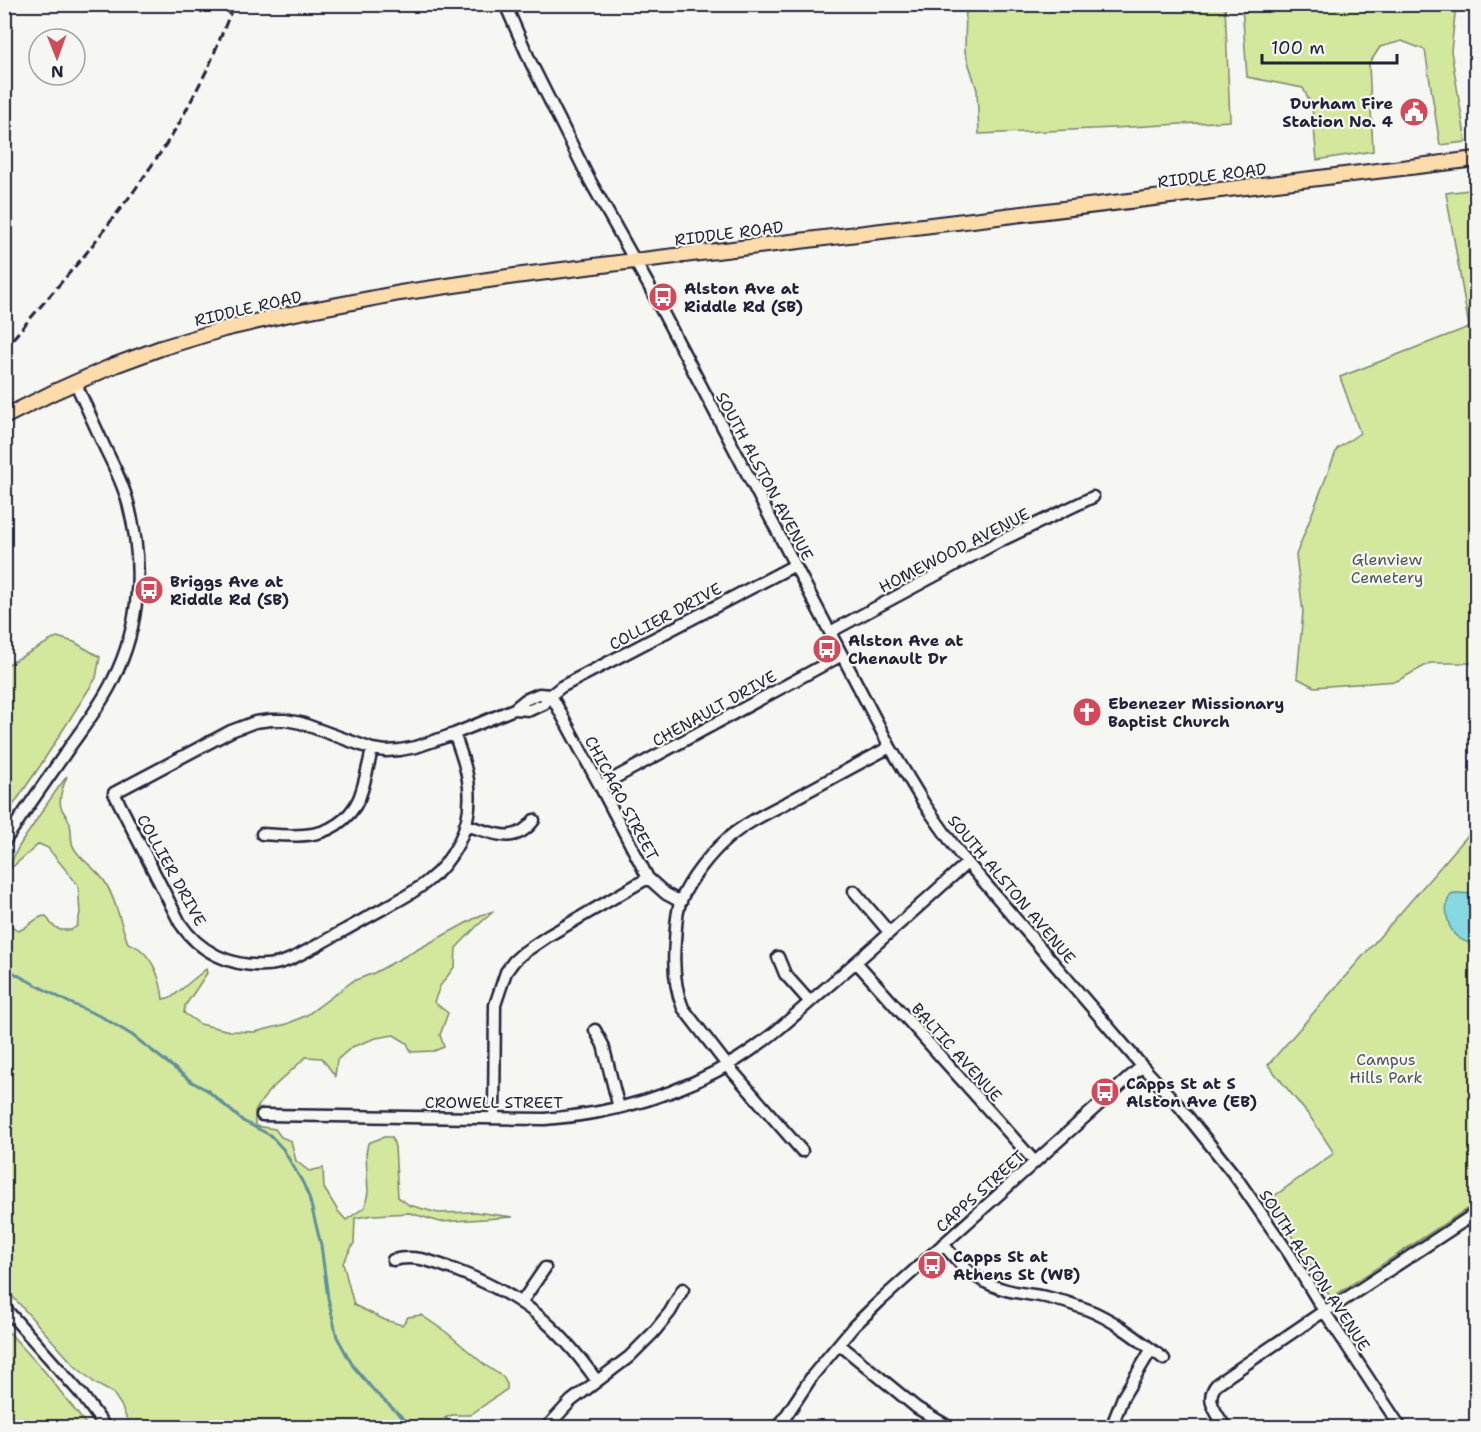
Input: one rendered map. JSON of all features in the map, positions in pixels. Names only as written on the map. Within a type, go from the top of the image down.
[{"type":"main road","name":"RIDDLE ROAD","points":[[4,417],[75,382],[161,348],[280,316],[416,291],[634,261],[1476,159]]},
{"type":"street","name":"SOUTH ALSTON AVENUE","points":[[505,4],[531,63],[589,179],[649,286],[890,747],[925,805],[967,864],[1180,1107],[1248,1194],[1401,1428]]},
{"type":"street","points":[[4,842],[94,713],[114,680],[126,648],[137,597],[136,545],[128,502],[75,382]]},
{"type":"street","name":"HOMEWOOD AVENUE","points":[[830,632],[998,542],[1093,497]]},
{"type":"street","name":"COLLIER DRIVE","points":[[454,734],[464,759],[470,793],[465,825],[451,856],[432,878],[419,888],[339,933],[276,964],[256,965],[234,962],[204,949],[190,936],[180,922],[114,793],[231,731],[255,722],[285,720],[301,723],[372,749],[386,751],[408,749],[454,734],[514,709],[525,700],[539,694],[551,695],[561,687],[795,565]]},
{"type":"street","name":"CHENAULT DRIVE","points":[[600,786],[842,656]]},
{"type":"street","name":"CHICAGO STREET","points":[[551,695],[648,879],[666,894],[681,902]]},
{"type":"street","points":[[802,1151],[727,1065],[683,1008],[674,971],[677,916],[686,891],[707,860],[733,834],[890,747]]},
{"type":"street","points":[[261,834],[312,834],[335,826],[352,811],[362,791],[372,749]]},
{"type":"street","points":[[465,825],[512,836],[528,828],[534,819]]},
{"type":"street","name":"CROWELL STREET","points":[[262,1115],[544,1119],[619,1108],[674,1091],[707,1076],[758,1046],[967,864]]},
{"type":"street","points":[[494,1118],[495,1005],[506,972],[523,953],[648,879]]},
{"type":"street","points":[[854,891],[889,932]]},
{"type":"street","points":[[778,957],[785,974],[810,1002]]},
{"type":"street","name":"BALTIC AVENUE","points":[[856,962],[1035,1162]]},
{"type":"street","points":[[595,1030],[603,1044],[619,1108]]},
{"type":"street","name":"CAPPS STREET","points":[[778,1428],[813,1375],[854,1326],[1142,1066]]},
{"type":"street","points":[[1226,1428],[1212,1403],[1211,1396],[1214,1388],[1223,1379],[1476,1214]]},
{"type":"street","points":[[943,1244],[961,1265],[990,1285],[1005,1291],[1046,1297],[1086,1309],[1130,1332],[1164,1359]]},
{"type":"street","points":[[393,1260],[404,1257],[416,1258],[441,1265],[497,1288],[543,1319],[566,1340],[597,1381]]},
{"type":"street","points":[[521,1303],[544,1268]]},
{"type":"street","points":[[546,1428],[571,1401],[629,1357],[653,1333],[670,1312],[683,1289]]},
{"type":"street","points":[[4,1307],[82,1395],[106,1428]]},
{"type":"street","points":[[839,1344],[917,1408],[951,1428]]},
{"type":"street","points":[[1111,1428],[1123,1397],[1152,1350]]},
{"type":"green space","points":[[966,5],[1225,5],[1230,121],[979,134],[977,90],[965,52]]},
{"type":"green space","points":[[1242,5],[1456,5],[1451,51],[1466,142],[1440,145],[1425,50],[1402,41],[1380,47],[1369,64],[1373,151],[1317,160],[1312,107],[1303,88],[1247,77]]},
{"type":"green space","name":"Glenview Cemetery","points":[[1476,189],[1476,656],[1474,663],[1430,663],[1397,681],[1314,687],[1297,678],[1303,612],[1296,555],[1337,449],[1360,433],[1340,377],[1469,327],[1446,193]]},
{"type":"green space","points":[[57,637],[74,642],[100,657],[96,678],[5,817],[5,666]]},
{"type":"green space","points":[[67,776],[60,803],[69,822],[73,847],[105,882],[128,943],[140,949],[154,966],[163,999],[172,997],[206,969],[207,973],[185,1006],[184,1013],[200,1024],[230,1031],[255,1032],[287,1024],[307,1015],[353,981],[374,973],[481,915],[494,911],[456,948],[455,966],[440,986],[434,1002],[448,1013],[440,1035],[444,1047],[434,1051],[411,1052],[407,1043],[394,1035],[376,1038],[352,1047],[337,1060],[335,1076],[322,1058],[306,1057],[268,1092],[255,1111],[255,1126],[275,1129],[281,1137],[291,1141],[296,1161],[309,1171],[323,1168],[324,1188],[346,1220],[365,1207],[368,1192],[366,1154],[368,1143],[384,1137],[392,1137],[395,1147],[398,1197],[409,1205],[438,1213],[475,1212],[513,1217],[440,1222],[410,1213],[355,1218],[354,1243],[343,1263],[354,1305],[385,1320],[402,1325],[408,1317],[421,1315],[503,1377],[507,1389],[470,1415],[452,1415],[445,1418],[459,1427],[130,1427],[113,1393],[96,1384],[75,1366],[5,1288],[5,920],[18,931],[46,916],[52,925],[60,930],[71,930],[77,926],[80,913],[78,885],[48,848],[39,844],[10,869],[19,847]]},
{"type":"green space","name":"Campus Hills Park","points":[[1476,826],[1476,1203],[1331,1298],[1269,1200],[1334,1153],[1311,1118],[1268,1065]]},
{"type":"green space","points":[[4,1327],[46,1373],[88,1427],[5,1427]]},
{"type":"water","points":[[1451,894],[1476,894],[1476,946],[1457,937],[1449,926],[1447,904]]},
{"type":"waterway","points":[[4,967],[68,1002],[102,1017],[132,1035],[192,1082],[207,1090],[243,1121],[270,1135],[283,1149],[309,1197],[321,1245],[328,1298],[337,1337],[353,1366],[376,1393],[414,1428]]},
{"type":"railway","points":[[4,349],[84,256],[163,149],[209,66],[234,4]]},
{"type":"place","name":"Durham Fire Station No. 4","points":[[1414,112]]},
{"type":"place","name":"Alston Ave at Riddle Rd (SB)","points":[[663,297]]},
{"type":"place","name":"Briggs Ave at Riddle Rd (SB)","points":[[149,590]]},
{"type":"place","name":"Alston Ave at Chenault Dr","points":[[827,649]]},
{"type":"place","name":"Ebenezer Missionary Baptist Church","points":[[1087,712]]},
{"type":"place","name":"Capps St at S Alston Ave (EB)","points":[[1105,1092]]},
{"type":"place","name":"Capps St at Athens St (WB)","points":[[932,1265]]}]
